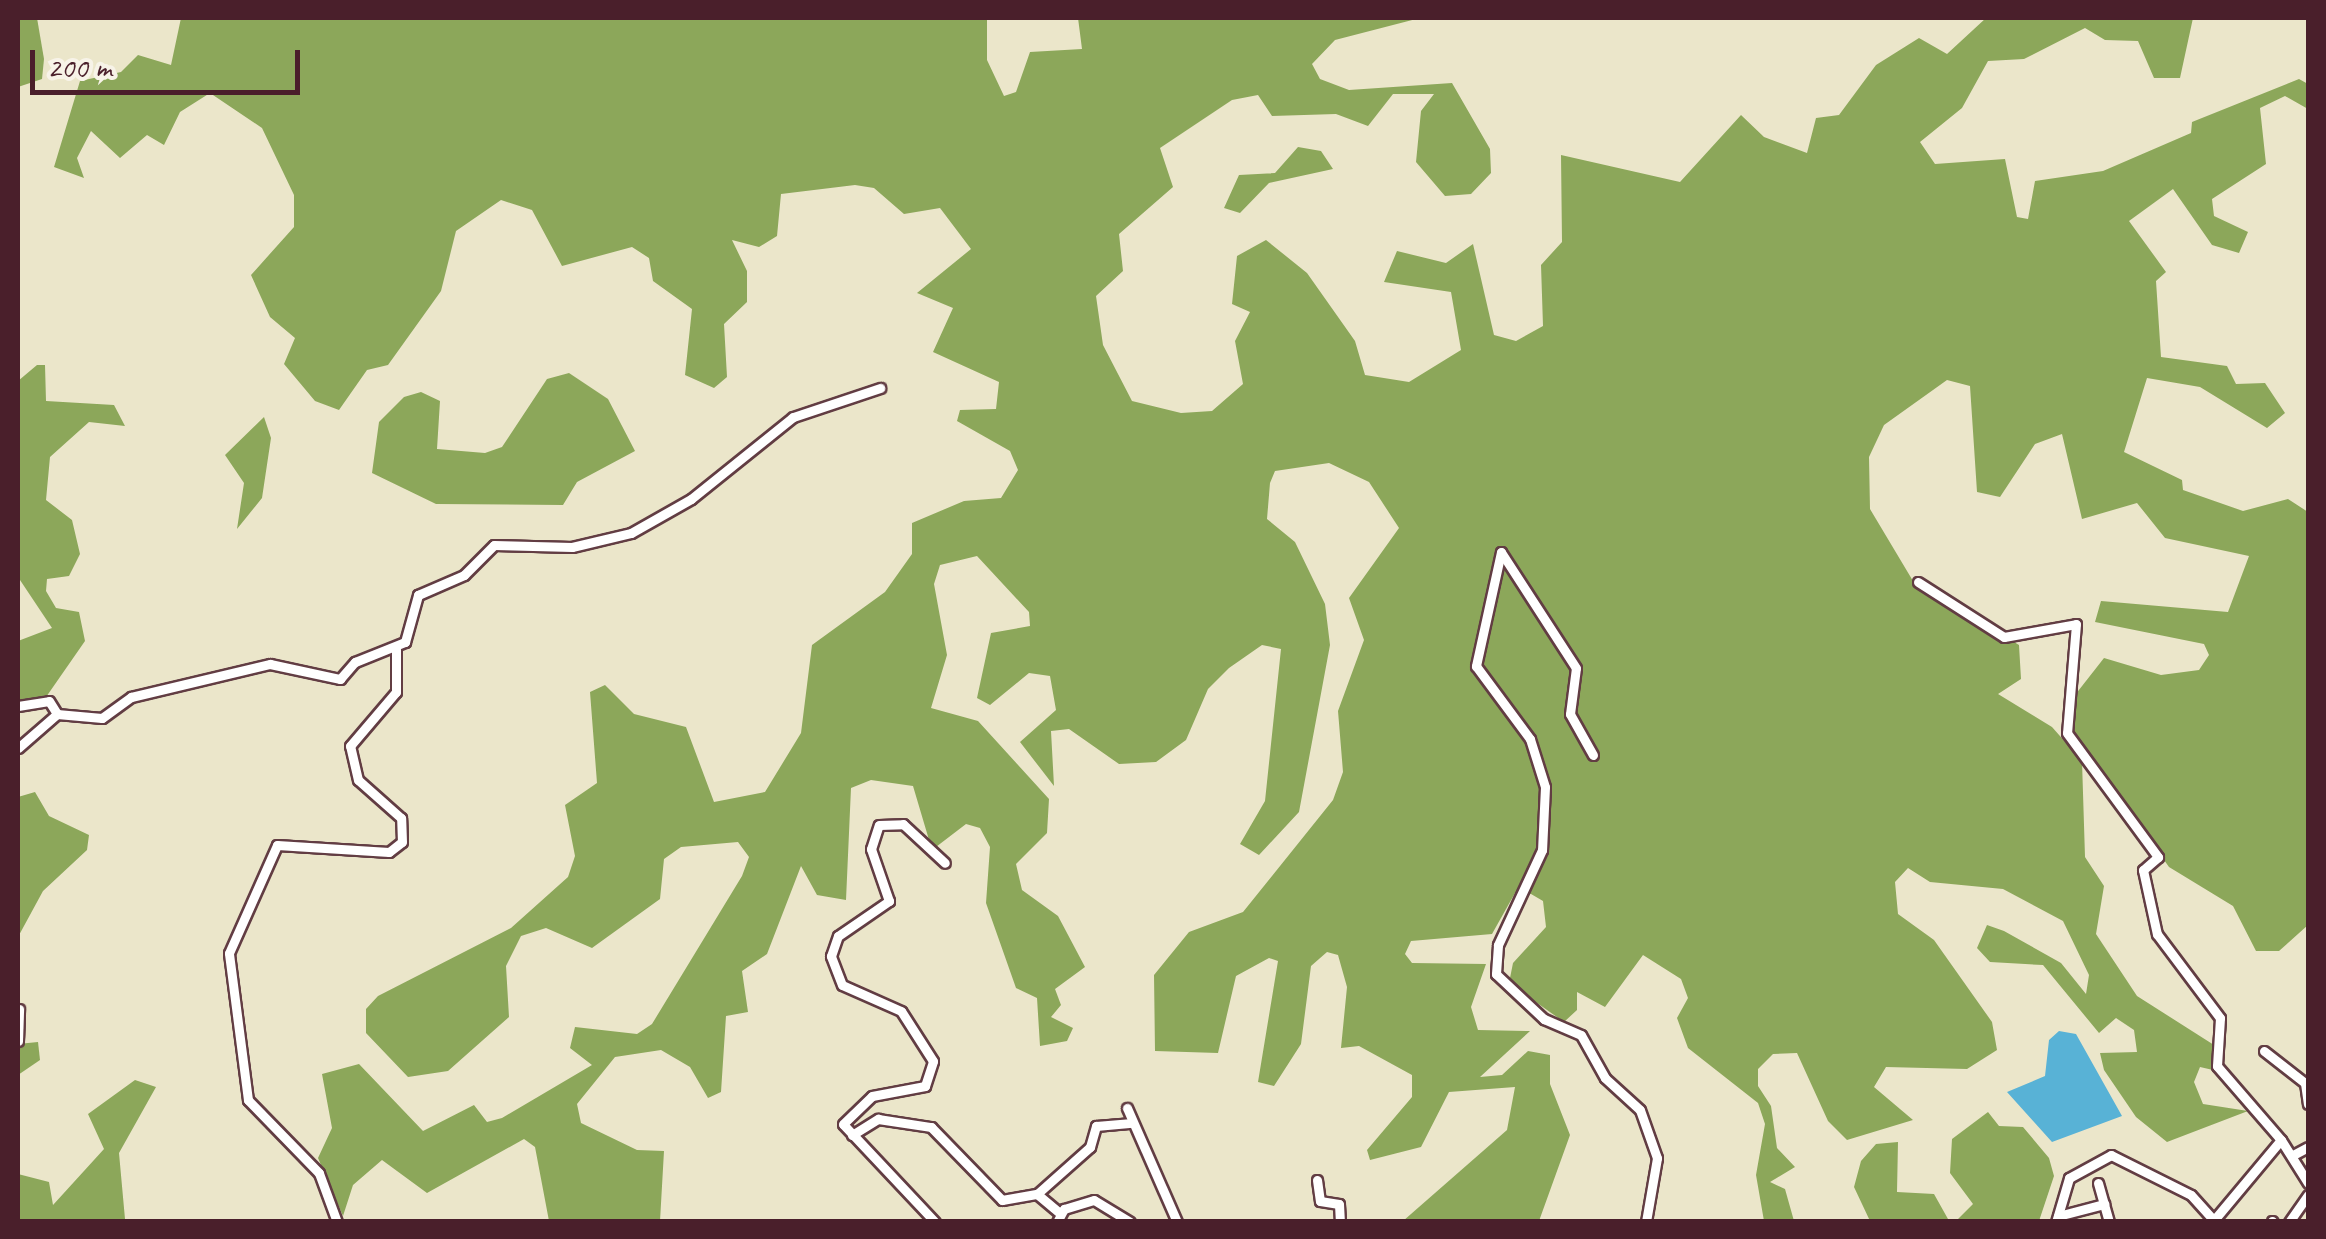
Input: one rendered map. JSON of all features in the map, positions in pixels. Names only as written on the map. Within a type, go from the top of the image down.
[{"type":"street","points":[[18,748],[56,714],[102,718],[131,697],[270,664],[333,681],[396,649],[410,632],[418,595],[464,575],[494,545],[581,546],[631,532],[691,499],[793,417],[880,388]]},
{"type":"street","points":[[1593,755],[1570,714],[1576,668],[1549,639],[1525,578],[1501,552],[1476,666],[1530,739],[1545,787],[1542,850],[1498,945],[1496,974],[1544,1020],[1581,1035],[1606,1078],[1640,1110],[1657,1158],[1646,1222]]},
{"type":"street","points":[[1918,582],[2004,638],[2076,624],[2067,733],[2158,857],[2143,870],[2157,934],[2220,1018],[2217,1066],[2293,1155],[2308,1183]]},
{"type":"street","points":[[337,1222],[318,1173],[248,1100],[229,953],[277,845],[389,852],[402,842],[402,818],[358,780],[350,746],[396,692],[396,649]]},
{"type":"street","points":[[18,706],[49,701],[56,714]]},
{"type":"street","points":[[935,1222],[852,1136],[843,1120],[864,1100],[919,1091],[934,1068],[902,1011],[842,985],[832,948],[889,901],[871,849],[884,821],[903,824],[945,863]]},
{"type":"street","points":[[18,1041],[19,1010]]},
{"type":"street","points":[[2264,1051],[2305,1084],[2308,1104]]},
{"type":"street","points":[[1126,1108],[1177,1222]]},
{"type":"street","points":[[852,1136],[878,1119],[931,1127],[991,1195],[1037,1194],[1090,1147],[1096,1126],[1132,1124]]},
{"type":"street","points":[[2057,1219],[2069,1178],[2110,1155],[2191,1195],[2215,1221],[2281,1140]]},
{"type":"street","points":[[2293,1155],[2308,1146]]},
{"type":"street","points":[[1317,1180],[1320,1201],[1339,1204],[1340,1222]]},
{"type":"street","points":[[2098,1183],[2109,1222]]},
{"type":"street","points":[[1037,1194],[1059,1217],[1094,1200],[1130,1222]]},
{"type":"street","points":[[2288,1222],[2308,1195]]},
{"type":"street","points":[[2057,1219],[2104,1204]]},
{"type":"green space","points":[[18,18],[37,18],[44,59],[42,79],[18,87]]},
{"type":"green space","points":[[181,18],[987,18],[987,60],[1004,96],[1016,92],[1030,52],[1082,49],[1078,18],[1420,18],[1335,40],[1312,64],[1320,79],[1349,90],[1452,83],[1490,149],[1491,173],[1471,194],[1445,196],[1416,162],[1421,111],[1434,94],[1393,94],[1368,126],[1336,114],[1272,116],[1258,95],[1232,100],[1160,148],[1173,187],[1119,234],[1123,271],[1096,296],[1103,345],[1132,401],[1181,413],[1212,411],[1243,384],[1235,341],[1250,312],[1232,304],[1237,256],[1266,240],[1307,273],[1355,341],[1365,375],[1409,382],[1461,350],[1451,292],[1384,282],[1397,251],[1446,263],[1473,244],[1494,335],[1516,341],[1543,326],[1541,265],[1562,242],[1561,155],[1680,182],[1741,115],[1764,137],[1807,153],[1816,118],[1839,115],[1876,65],[1919,38],[1947,54],[1986,18],[2193,18],[2180,78],[2154,78],[2138,41],[2105,40],[2085,28],[2024,59],[1988,61],[1962,108],[1920,142],[1935,164],[2005,159],[2017,217],[2028,219],[2035,181],[2103,171],[2191,133],[2192,122],[2299,79],[2308,84],[2308,109],[2285,96],[2260,108],[2266,164],[2212,199],[2214,216],[2248,232],[2239,253],[2212,245],[2173,189],[2129,221],[2166,272],[2156,281],[2161,357],[2227,366],[2236,384],[2265,383],[2285,413],[2267,428],[2200,387],[2147,378],[2124,452],[2182,480],[2183,490],[2243,511],[2288,499],[2308,512],[2308,925],[2279,951],[2256,951],[2233,906],[2169,867],[2074,733],[2075,695],[2104,658],[2161,675],[2199,670],[2209,655],[2204,644],[2095,622],[2101,601],[2228,612],[2249,556],[2165,538],[2137,503],[2082,519],[2062,434],[2035,444],[2000,497],[1977,492],[1970,386],[1947,380],[1884,425],[1869,457],[1870,509],[1913,581],[2019,645],[2021,679],[1998,694],[2052,727],[2082,761],[2085,857],[2104,886],[2096,934],[2137,996],[2214,1045],[2213,1070],[2200,1067],[2194,1082],[2203,1104],[2248,1111],[2167,1142],[2136,1117],[2104,1070],[2100,1053],[2137,1052],[2134,1030],[2116,1018],[2099,1033],[2043,965],[1990,962],[1977,948],[1987,925],[2004,931],[2061,963],[2086,994],[2089,975],[2063,921],[2003,889],[1930,882],[1908,868],[1895,882],[1898,914],[1934,940],[1992,1022],[1997,1050],[1967,1069],[1886,1067],[1874,1087],[1913,1120],[1847,1140],[1828,1121],[1797,1053],[1773,1054],[1758,1069],[1758,1086],[1771,1106],[1777,1148],[1795,1167],[1770,1182],[1785,1189],[1794,1221],[1764,1221],[1756,1175],[1765,1124],[1758,1103],[1688,1048],[1677,1018],[1688,998],[1681,979],[1643,955],[1605,1007],[1577,992],[1577,1010],[1564,1022],[1509,983],[1513,963],[1546,927],[1543,901],[1531,894],[1515,893],[1492,934],[1411,941],[1405,954],[1412,963],[1486,964],[1471,1007],[1478,1030],[1530,1031],[1480,1077],[1502,1075],[1528,1051],[1550,1055],[1550,1084],[1570,1135],[1539,1221],[1403,1221],[1507,1130],[1515,1087],[1449,1092],[1421,1147],[1370,1160],[1367,1150],[1412,1097],[1412,1075],[1359,1046],[1341,1048],[1347,987],[1338,955],[1327,952],[1311,966],[1301,1044],[1274,1086],[1258,1082],[1278,961],[1269,958],[1236,976],[1218,1053],[1155,1051],[1154,975],[1189,932],[1243,912],[1333,800],[1343,772],[1338,711],[1364,640],[1349,598],[1399,528],[1369,482],[1329,463],[1275,471],[1270,483],[1267,519],[1295,542],[1325,604],[1330,645],[1299,812],[1259,855],[1240,844],[1265,801],[1281,649],[1262,645],[1229,668],[1208,689],[1186,740],[1156,762],[1119,764],[1069,729],[1051,731],[1054,786],[1020,742],[1056,710],[1050,676],[1029,673],[990,705],[977,698],[991,633],[1030,626],[1029,612],[977,556],[940,565],[934,584],[947,655],[931,708],[978,721],[1049,799],[1047,833],[1016,864],[1022,890],[1058,916],[1085,967],[1055,989],[1061,1005],[1051,1017],[1073,1028],[1067,1041],[1040,1046],[1037,998],[1016,988],[986,903],[990,847],[980,828],[966,824],[932,850],[913,786],[871,780],[851,788],[846,900],[817,895],[801,866],[767,954],[742,971],[748,1012],[726,1016],[721,1092],[708,1098],[690,1067],[661,1050],[615,1057],[577,1104],[581,1123],[637,1150],[664,1151],[660,1221],[549,1221],[535,1147],[524,1139],[427,1193],[382,1160],[353,1185],[343,1216],[318,1158],[332,1128],[322,1074],[359,1064],[423,1131],[474,1105],[487,1122],[502,1118],[592,1065],[570,1048],[575,1027],[637,1034],[652,1024],[742,876],[749,857],[738,842],[681,847],[664,859],[660,899],[592,948],[546,928],[521,936],[506,966],[509,1017],[448,1071],[408,1077],[366,1033],[366,1009],[378,996],[511,928],[568,877],[575,856],[565,805],[597,783],[590,692],[605,685],[634,714],[686,727],[714,802],[765,792],[801,733],[812,645],[885,592],[912,554],[912,523],[964,501],[1001,498],[1018,470],[1010,451],[957,421],[960,410],[996,409],[999,382],[933,352],[953,308],[917,293],[971,249],[940,208],[904,214],[874,188],[855,185],[781,194],[777,236],[759,247],[732,240],[747,271],[747,302],[724,324],[727,377],[714,388],[685,375],[692,309],[653,281],[649,258],[632,247],[562,266],[532,210],[501,200],[456,231],[441,291],[388,365],[367,370],[339,410],[315,401],[284,364],[295,338],[270,317],[251,275],[294,227],[294,195],[262,128],[210,93],[180,112],[164,145],[147,135],[120,158],[91,131],[77,158],[84,178],[54,167],[80,81],[121,72],[138,55],[171,65]]},
{"type":"green space","points":[[1298,147],[1321,151],[1333,169],[1269,183],[1240,213],[1224,208],[1239,175],[1275,173]]},
{"type":"green space","points":[[37,365],[45,365],[46,401],[114,405],[125,426],[89,422],[50,457],[46,500],[72,520],[80,554],[69,576],[47,579],[46,591],[56,608],[79,612],[85,641],[44,700],[18,702],[18,641],[52,628],[18,577],[18,381]]},
{"type":"green space","points":[[569,373],[608,399],[635,451],[577,482],[563,505],[436,504],[372,473],[379,422],[404,397],[421,392],[440,401],[437,449],[485,453],[502,447],[547,379]]},
{"type":"green space","points":[[264,417],[271,438],[262,498],[237,529],[244,483],[225,455]]},
{"type":"green space","points":[[35,792],[49,816],[89,835],[87,850],[43,891],[18,937],[18,797]]},
{"type":"green space","points":[[38,1042],[40,1060],[18,1075],[18,1044]]},
{"type":"green space","points":[[135,1080],[156,1087],[119,1153],[125,1219],[20,1221],[18,1174],[49,1182],[53,1205],[104,1149],[88,1114]]},
{"type":"green space","points":[[1988,1112],[1999,1126],[2023,1127],[2049,1158],[2054,1176],[2039,1221],[1870,1221],[1854,1187],[1861,1161],[1876,1144],[1898,1142],[1897,1192],[1934,1194],[1948,1219],[1958,1219],[1973,1204],[1950,1173],[1952,1139]]},
{"type":"water","points":[[2059,1031],[2076,1034],[2122,1116],[2052,1142],[2007,1092],[2045,1076],[2049,1040]]}]
